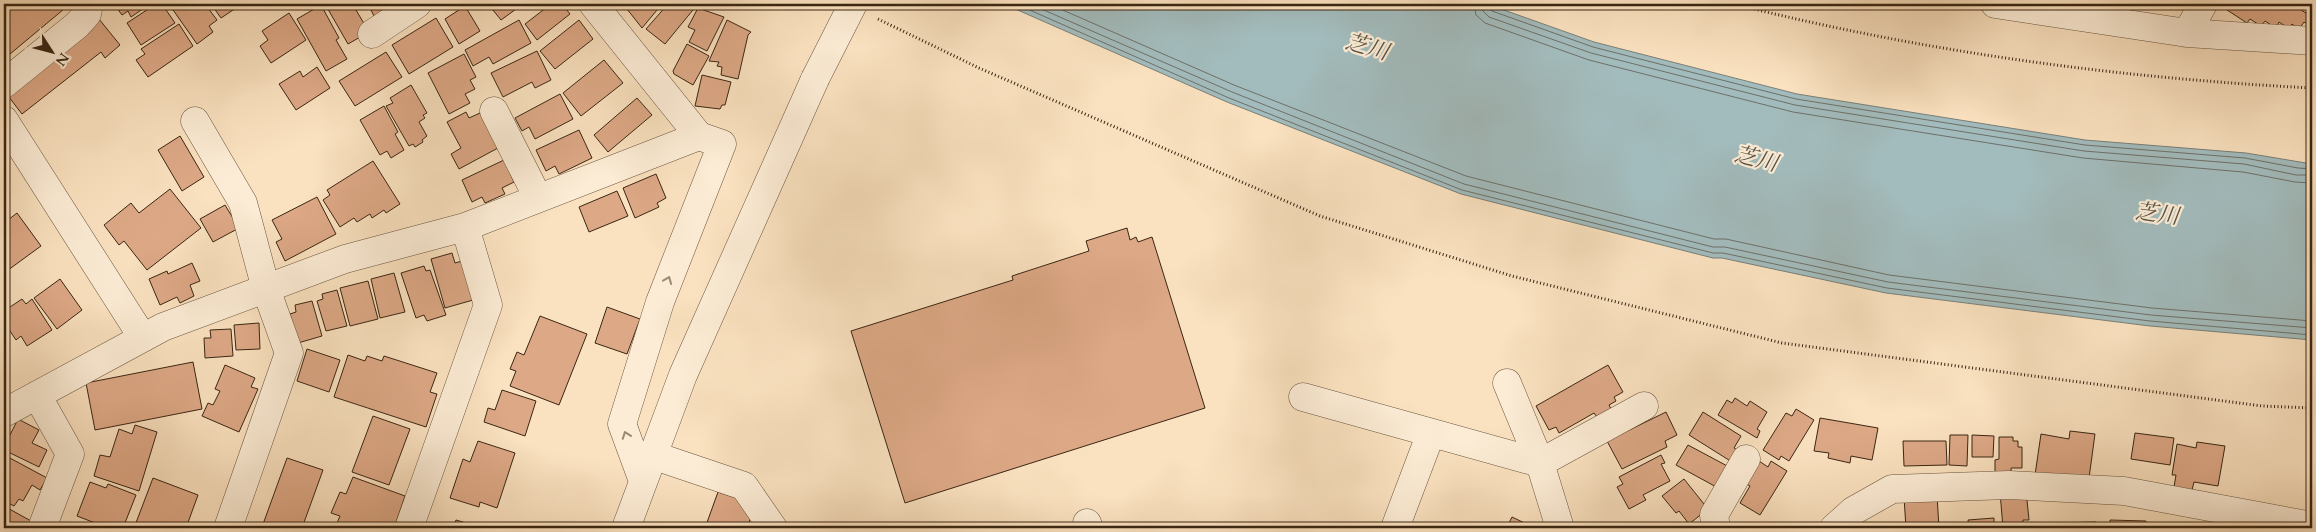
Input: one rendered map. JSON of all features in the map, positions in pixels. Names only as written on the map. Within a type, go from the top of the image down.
[{"type":"street","points":[[4,84],[77,25],[87,14],[89,4]]},
{"type":"street","points":[[372,34],[416,4]]},
{"type":"street","points":[[593,4],[710,140]]},
{"type":"street","points":[[1995,4],[2187,33],[2312,40]]},
{"type":"street","points":[[2187,33],[2203,4]]},
{"type":"street","points":[[626,528],[682,375],[816,79],[852,5]]},
{"type":"street","points":[[494,111],[538,198]]},
{"type":"street","points":[[4,120],[143,338]]},
{"type":"street","points":[[196,121],[243,203],[266,288],[289,353],[228,528]]},
{"type":"street","points":[[4,413],[163,327],[345,259],[465,226],[538,198],[710,140]]},
{"type":"street","points":[[643,481],[622,424],[710,140]]},
{"type":"street","points":[[409,528],[488,305],[465,226]]},
{"type":"street","points":[[1507,384],[1540,463],[1560,528]]},
{"type":"street","points":[[37,395],[70,454],[42,528]]},
{"type":"street","points":[[1303,397],[1540,463],[1644,406]]},
{"type":"street","points":[[1395,528],[1431,433]]},
{"type":"street","points":[[652,456],[744,486],[773,528]]},
{"type":"street","points":[[1716,528],[1714,515],[1746,459]]},
{"type":"street","points":[[1834,528],[1853,511],[1892,489],[2009,485],[2124,491],[2264,523],[2312,526]]},
{"type":"path","points":[[1734,4],[1913,44],[2066,67],[2312,88]]},
{"type":"path","points":[[852,5],[979,68],[1320,216],[1512,276],[1782,343],[2253,405],[2312,408]]},
{"type":"water","name":"芝川","points":[[1004,4],[1487,4],[1594,42],[1797,94],[2085,140],[2246,153],[2312,164],[2312,340],[2150,326],[1886,293],[1722,258],[1713,258],[1461,194],[1227,102]]},
{"type":"building","points":[[4,4],[70,4],[10,54],[4,47]]},
{"type":"building","points":[[114,4],[150,4],[131,17],[128,11],[122,15]]},
{"type":"building","points":[[156,4],[162,4],[175,23],[141,45],[127,23]]},
{"type":"building","points":[[175,4],[205,4],[217,20],[209,26],[213,32],[197,44],[171,7]]},
{"type":"building","points":[[211,4],[242,4],[221,18]]},
{"type":"building","points":[[325,4],[363,4],[364,6],[356,10],[369,32],[348,44]]},
{"type":"building","points":[[368,4],[404,4],[376,20]]},
{"type":"building","points":[[488,4],[523,4],[501,20]]},
{"type":"building","points":[[551,4],[562,4],[570,14],[537,40],[525,24]]},
{"type":"building","points":[[623,4],[662,4],[642,28]]},
{"type":"building","points":[[668,4],[697,5],[665,44],[646,29]]},
{"type":"building","points":[[2226,4],[2292,4],[2312,17],[2312,27],[2304,22],[2299,29],[2292,24],[2288,28],[2279,22],[2276,28],[2265,21],[2261,26],[2250,19],[2247,23],[2224,8]]},
{"type":"building","points":[[321,5],[339,38],[336,40],[347,59],[326,71],[297,19]]},
{"type":"building","points":[[465,6],[480,31],[459,44],[445,19]]},
{"type":"building","points":[[698,8],[724,17],[707,51],[689,42],[695,30],[688,27]]},
{"type":"building","points":[[289,13],[306,40],[271,63],[260,46],[268,40],[262,31]]},
{"type":"building","points":[[436,18],[453,47],[409,74],[392,45]]},
{"type":"building","points":[[99,19],[120,45],[105,58],[101,52],[22,114],[5,92]]},
{"type":"building","points":[[519,20],[531,43],[493,64],[489,57],[473,66],[465,50]]},
{"type":"building","points":[[579,20],[593,39],[555,69],[540,51]]},
{"type":"building","points":[[727,20],[751,32],[748,35],[738,79],[721,75],[722,67],[717,66],[719,62],[709,61]]},
{"type":"building","points":[[179,24],[193,46],[148,77],[136,60],[145,54],[141,49]]},
{"type":"building","points":[[687,44],[709,56],[693,85],[674,74],[673,71]]},
{"type":"building","points":[[537,51],[551,80],[535,88],[532,82],[503,97],[491,73]]},
{"type":"building","points":[[386,52],[402,77],[355,106],[339,81]]},
{"type":"building","points":[[464,54],[476,77],[470,80],[475,89],[465,94],[470,103],[449,114],[428,73]]},
{"type":"building","points":[[604,60],[623,83],[581,116],[563,93]]},
{"type":"building","points":[[317,67],[330,88],[296,110],[279,84],[300,71],[303,77]]},
{"type":"building","points":[[702,75],[731,82],[725,105],[722,105],[720,109],[695,106]]},
{"type":"building","points":[[411,85],[427,113],[423,115],[425,118],[419,122],[427,136],[422,140],[423,142],[415,147],[413,144],[409,146],[386,106],[393,103],[390,98]]},
{"type":"building","points":[[560,94],[573,119],[535,139],[529,127],[522,131],[515,118]]},
{"type":"building","points":[[637,98],[652,115],[608,152],[594,135]]},
{"type":"building","points":[[384,106],[398,132],[395,134],[404,150],[391,158],[387,151],[380,155],[360,120]]},
{"type":"building","points":[[466,112],[469,118],[480,113],[498,148],[459,169],[451,154],[461,148],[447,122]]},
{"type":"building","points":[[579,130],[592,158],[559,174],[555,166],[546,171],[536,150]]},
{"type":"building","points":[[180,136],[204,177],[182,191],[158,150]]},
{"type":"building","points":[[504,160],[514,182],[502,188],[505,194],[485,203],[482,197],[472,202],[462,180]]},
{"type":"building","points":[[373,161],[400,204],[386,213],[384,210],[372,218],[370,214],[357,222],[354,218],[340,227],[323,200],[330,195],[327,190]]},
{"type":"building","points":[[656,174],[666,198],[657,203],[659,207],[635,218],[623,188]]},
{"type":"building","points":[[170,189],[201,228],[147,270],[124,241],[119,245],[104,225],[131,203],[139,213]]},
{"type":"building","points":[[617,191],[628,216],[589,232],[579,207]]},
{"type":"building","points":[[317,197],[336,234],[285,261],[276,242],[282,239],[272,220]]},
{"type":"building","points":[[225,205],[239,228],[213,242],[200,219]]},
{"type":"building","points":[[17,213],[41,246],[4,273],[4,223]]},
{"type":"building","points":[[1127,228],[1130,240],[1136,237],[1138,242],[1152,237],[1205,408],[905,503],[851,331],[1013,280],[1012,276],[1089,251],[1086,241]]},
{"type":"building","points":[[452,253],[455,263],[462,261],[473,300],[445,308],[431,259]]},
{"type":"building","points":[[192,263],[200,281],[190,285],[194,296],[180,303],[177,297],[160,305],[149,279],[167,271],[168,274]]},
{"type":"building","points":[[424,266],[426,271],[430,270],[446,315],[427,321],[424,315],[416,318],[401,273]]},
{"type":"building","points":[[394,273],[405,312],[380,318],[371,279]]},
{"type":"building","points":[[60,279],[82,310],[57,329],[34,298]]},
{"type":"building","points":[[368,281],[378,319],[350,326],[340,288]]},
{"type":"building","points":[[337,290],[347,326],[326,331],[317,301],[323,299],[322,294]]},
{"type":"building","points":[[22,299],[26,304],[32,299],[52,330],[27,346],[21,336],[16,340],[4,322],[4,311]]},
{"type":"building","points":[[312,301],[322,336],[298,343],[290,314],[296,312],[295,305]]},
{"type":"building","points":[[607,307],[640,319],[627,354],[595,343]]},
{"type":"building","points":[[540,316],[587,334],[559,405],[510,386],[516,371],[510,369],[517,352],[524,355]]},
{"type":"building","points":[[259,323],[260,349],[236,350],[234,325]]},
{"type":"building","points":[[231,329],[233,356],[205,358],[204,338],[211,338],[210,330]]},
{"type":"building","points":[[307,349],[340,360],[329,392],[297,381]]},
{"type":"building","points":[[348,355],[365,361],[367,356],[382,361],[384,356],[437,373],[430,392],[437,394],[426,427],[334,397]]},
{"type":"building","points":[[193,362],[202,409],[95,430],[86,383]]},
{"type":"building","points":[[225,365],[255,378],[251,387],[258,389],[239,432],[202,416],[208,403],[213,405],[220,391],[215,389]]},
{"type":"building","points":[[1608,365],[1623,392],[1614,397],[1616,401],[1609,405],[1611,409],[1597,417],[1594,413],[1559,433],[1556,427],[1549,430],[1536,406]]},
{"type":"building","points":[[502,390],[536,401],[525,436],[484,422],[488,408],[495,410]]},
{"type":"building","points":[[1735,398],[1747,406],[1750,401],[1767,412],[1757,429],[1760,431],[1757,438],[1718,415],[1727,400],[1732,403]]},
{"type":"building","points":[[1796,409],[1814,420],[1789,461],[1781,456],[1779,460],[1763,450],[1786,413],[1792,416]]},
{"type":"building","points":[[1666,412],[1677,435],[1665,441],[1667,447],[1622,469],[1607,441]]},
{"type":"building","points":[[1703,412],[1741,436],[1734,448],[1739,451],[1732,462],[1689,435]]},
{"type":"building","points":[[373,416],[410,429],[389,485],[352,472]]},
{"type":"building","points":[[1820,418],[1878,428],[1872,460],[1851,456],[1850,463],[1828,458],[1829,453],[1814,451]]},
{"type":"building","points":[[18,419],[39,430],[32,443],[47,450],[39,467],[4,450],[4,437],[6,433],[10,435]]},
{"type":"building","points":[[135,425],[157,432],[139,491],[94,476],[100,455],[110,457],[119,429],[132,434]]},
{"type":"building","points":[[2070,431],[2095,434],[2089,478],[2035,475],[2041,434],[2069,439]]},
{"type":"building","points":[[2135,433],[2174,438],[2170,465],[2131,459]]},
{"type":"building","points":[[1950,435],[1968,435],[1967,466],[1949,465]]},
{"type":"building","points":[[1972,435],[1994,436],[1993,457],[1972,457]]},
{"type":"building","points":[[1999,437],[2013,437],[2013,441],[2018,441],[2018,447],[2022,447],[2022,468],[2011,468],[2011,473],[1995,473],[1995,460],[1999,459]]},
{"type":"building","points":[[478,441],[515,453],[497,508],[480,502],[479,507],[450,498],[463,459],[470,462]]},
{"type":"building","points":[[1903,441],[1946,441],[1947,465],[1904,466]]},
{"type":"building","points":[[2197,442],[2225,446],[2218,486],[2194,482],[2192,490],[2174,487],[2176,475],[2172,475],[2177,444],[2196,448]]},
{"type":"building","points":[[1688,445],[1731,468],[1720,489],[1676,465]]},
{"type":"building","points":[[1661,455],[1665,463],[1661,464],[1670,481],[1643,495],[1646,500],[1629,509],[1617,487],[1623,484],[1619,477]]},
{"type":"building","points":[[8,457],[47,478],[40,490],[32,485],[23,501],[19,499],[14,506],[4,501],[4,482],[8,475],[4,473],[4,465]]},
{"type":"building","points":[[287,458],[323,470],[302,528],[262,527]]},
{"type":"building","points":[[1759,461],[1768,467],[1771,461],[1787,471],[1760,515],[1740,503],[1750,486],[1745,483]]},
{"type":"building","points":[[353,477],[405,496],[394,528],[335,528],[340,516],[331,513],[340,492],[346,494]]},
{"type":"building","points":[[153,478],[198,495],[186,528],[134,528]]},
{"type":"building","points":[[1684,479],[1708,509],[1689,524],[1679,511],[1676,513],[1662,496]]},
{"type":"building","points":[[90,482],[106,488],[108,484],[136,495],[123,528],[108,528],[77,516]]},
{"type":"building","points":[[2026,490],[2029,520],[2023,520],[2023,528],[2003,528],[2000,492]]},
{"type":"building","points":[[718,492],[746,501],[754,509],[747,528],[705,528]]},
{"type":"building","points":[[1937,495],[1939,528],[1906,528],[1904,497]]},
{"type":"building","points":[[4,506],[31,521],[27,528],[4,528]]},
{"type":"building","points":[[1512,517],[1535,528],[1500,528],[1502,525],[1507,527]]},
{"type":"building","points":[[1994,518],[1994,526],[2000,526],[2000,528],[1969,528],[1968,520]]},
{"type":"building","points":[[456,520],[483,528],[453,528]]},
{"type":"building","points":[[2110,520],[2146,521],[2146,528],[2110,528]]},
{"type":"building","points":[[2096,522],[2096,528],[2058,528],[2058,523]]}]
